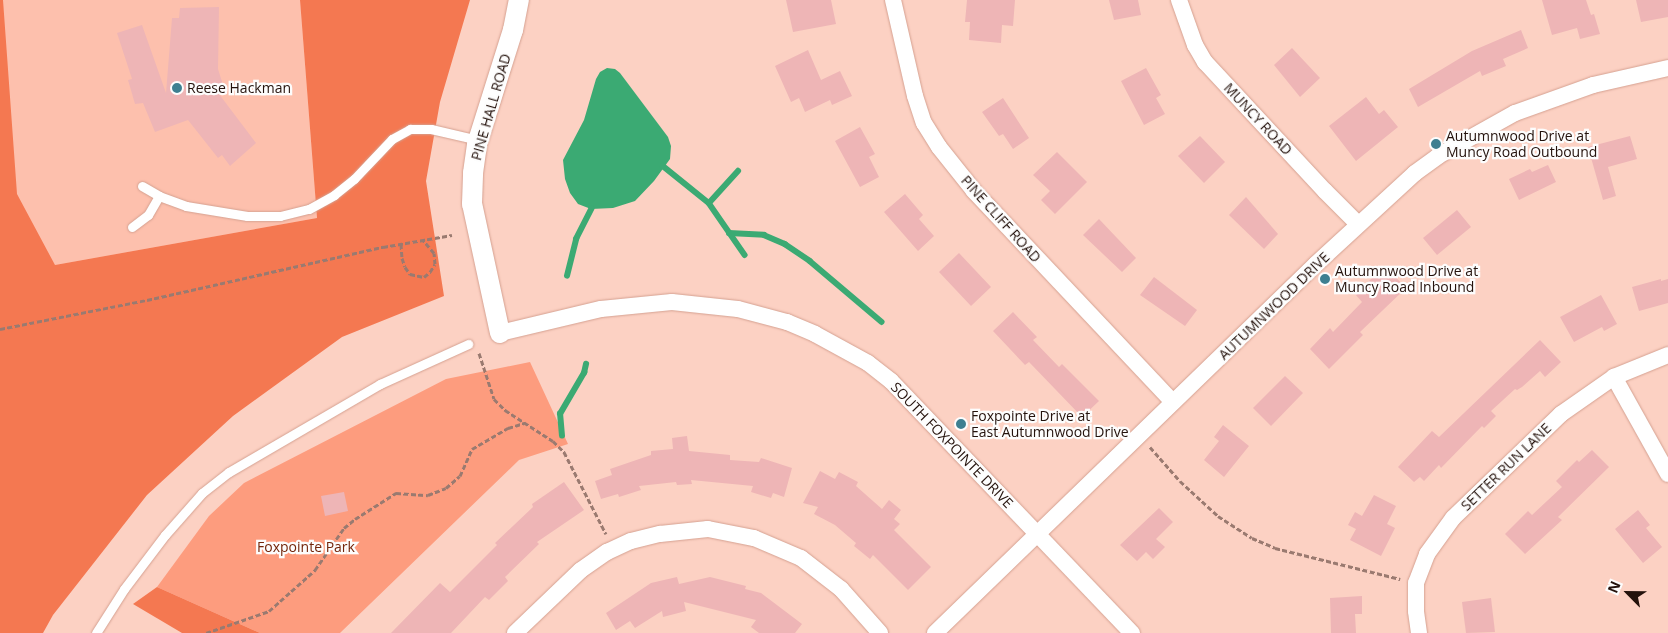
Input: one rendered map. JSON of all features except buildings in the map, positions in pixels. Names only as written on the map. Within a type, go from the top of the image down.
[{"type":"street","name":"PINE HALL ROAD","points":[[500,333],[472,204],[473,173],[478,140],[513,30],[519,0]]},
{"type":"street","name":"PINE CLIFF ROAD","points":[[893,0],[915,96],[924,123],[939,147],[974,191],[1172,402]]},
{"type":"street","name":"MUNCY ROAD","points":[[1179,0],[1195,44],[1206,62],[1324,191],[1358,224]]},
{"type":"street","name":"AUTUMNWOOD DRIVE","points":[[935,633],[1172,402],[1358,224],[1415,173],[1438,156],[1514,113],[1593,85],[1668,68]]},
{"type":"street","name":"SOUTH FOXPOINTE DRIVE","points":[[500,333],[602,309],[655,302],[716,305],[787,322],[845,349],[868,363],[891,381],[1132,633]]},
{"type":"street","name":"SETTER RUN LANE","points":[[1419,633],[1416,611],[1416,583],[1427,554],[1453,518],[1561,414],[1614,377],[1668,355]]},
{"type":"street","points":[[1614,377],[1668,474]]},
{"type":"street","points":[[515,633],[582,570],[607,552],[631,541],[652,536],[708,528],[754,538],[802,558],[840,589],[880,633]]},
{"type":"lane","points":[[142,186],[159,196],[186,206],[247,216],[280,216],[309,209],[334,195],[354,179],[392,138],[410,129],[431,129],[478,140]]},
{"type":"lane","points":[[132,227],[148,216],[159,196]]},
{"type":"lane","points":[[96,633],[124,589],[165,535],[202,493],[229,472],[380,384],[468,344]]},
{"type":"path","points":[[0,329],[156,298],[401,244],[452,235]]},
{"type":"path","points":[[401,244],[405,267],[410,274],[424,277],[435,264],[434,253],[422,240]]},
{"type":"path","points":[[479,353],[494,399],[524,423],[553,441],[564,452],[609,541]]},
{"type":"path","points":[[206,633],[269,612],[315,570],[344,528],[355,519],[396,493],[428,495],[446,488],[460,476],[472,449],[508,428],[524,423]]},
{"type":"path","points":[[1147,443],[1180,481],[1218,516],[1252,538],[1275,548],[1408,581]]},
{"type":"shaded area","points":[[0,0],[300,0],[317,218],[55,265],[0,279]]},
{"type":"shaded area","points":[[0,0],[3,0],[17,194],[55,265],[317,218],[300,0],[470,0],[440,102],[426,181],[444,296],[342,337],[233,416],[147,495],[53,615],[43,633],[0,633]]},
{"type":"shaded area","points":[[607,68],[615,69],[620,73],[668,137],[671,146],[670,159],[654,181],[635,201],[613,208],[591,209],[578,204],[570,193],[565,179],[563,160],[584,120],[596,79],[600,72]]},
{"type":"shaded area","points":[[157,587],[260,633],[182,633],[133,604]]},
{"type":"green space","name":"Foxpointe Park","points":[[530,362],[568,444],[519,460],[340,633],[260,633],[157,587],[209,516],[244,483],[446,379]]},
{"type":"waterway","points":[[663,166],[709,203],[745,255]]},
{"type":"waterway","points":[[709,203],[738,171]]},
{"type":"waterway","points":[[567,276],[576,239],[591,209]]},
{"type":"waterway","points":[[729,233],[764,235],[785,244],[810,261],[882,322]]},
{"type":"waterway","points":[[562,436],[560,414],[584,373],[586,364]]},
{"type":"place","name":"Reese Hackman","points":[[177,88]]},
{"type":"place","name":"Autumnwood Drive at Muncy Road Outbound","points":[[1436,144]]},
{"type":"place","name":"Autumnwood Drive at Muncy Road Inbound","points":[[1325,279]]},
{"type":"place","name":"Foxpointe Drive at East Autumnwood Drive","points":[[961,424]]}]
